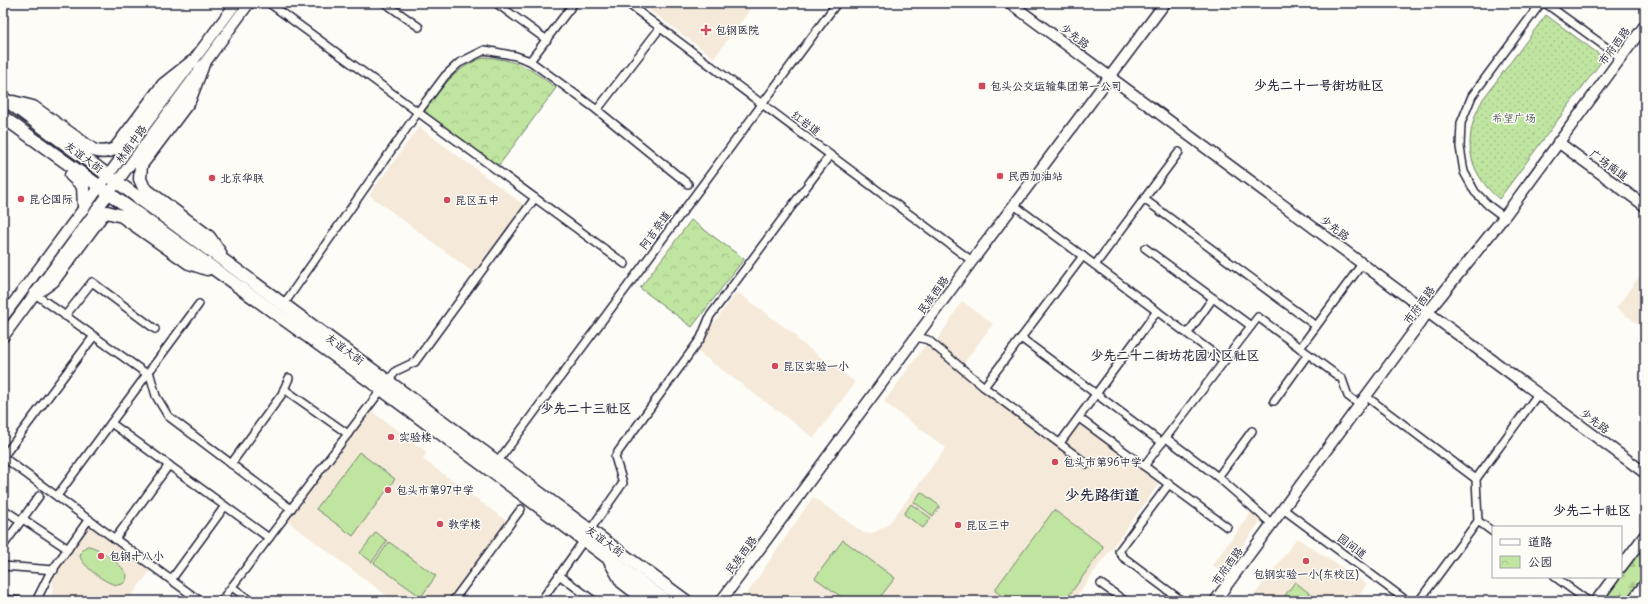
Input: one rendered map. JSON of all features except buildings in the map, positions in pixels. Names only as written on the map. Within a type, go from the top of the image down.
[{"type":"main road","name":"林荫中路","points":[[197,65],[236,3]]},
{"type":"main road","name":"林荫中路","points":[[3,317],[99,187],[113,178],[197,65],[249,3]]},
{"type":"main road","name":"少先路","points":[[1010,3],[1645,473]]},
{"type":"main road","name":"民族西路","points":[[721,601],[1165,3]]},
{"type":"main road","name":"市府西路","points":[[1215,601],[1364,401],[1428,312],[1504,216],[1645,25]]},
{"type":"main road","points":[[5,99],[33,106],[93,150],[103,152],[110,151],[116,149],[163,85],[197,65]]},
{"type":"main road","points":[[197,65],[189,101],[141,165],[140,179],[144,188],[210,237],[226,261]]},
{"type":"main road","name":"友谊大街","points":[[5,99],[284,304],[385,385],[587,535],[681,600]]},
{"type":"main road","name":"友谊大街","points":[[3,117],[217,272],[385,385]]},
{"type":"main road","points":[[3,121],[10,130],[81,183],[84,190],[84,207]]},
{"type":"main road","name":"广场南道","points":[[1558,142],[1645,206]]},
{"type":"main road","name":"林荫中路","points":[[3,337],[109,194],[113,178]]},
{"type":"main road","points":[[35,294],[53,282],[102,215],[107,212],[118,214],[131,221],[189,263],[217,272]]},
{"type":"main road","name":"友谊大街","points":[[587,535],[607,557],[666,601]]},
{"type":"main road","points":[[1622,567],[1645,535]]},
{"type":"main road","points":[[607,557],[622,582],[647,601]]},
{"type":"main road","points":[[1596,601],[1613,578]]},
{"type":"main road","points":[[1632,601],[1645,584]]},
{"type":"street","points":[[268,3],[625,264]]},
{"type":"street","points":[[385,3],[419,27]]},
{"type":"street","points":[[496,3],[547,40]]},
{"type":"street","points":[[530,62],[574,3]]},
{"type":"street","name":"红岩道","points":[[627,3],[972,262]]},
{"type":"street","name":"阿吉奈道","points":[[494,466],[836,3]]},
{"type":"street","points":[[1504,216],[1488,205],[1475,192],[1464,172],[1461,153],[1461,123],[1472,96],[1541,3]]},
{"type":"street","points":[[1546,3],[1620,58]]},
{"type":"street","points":[[597,110],[660,28]]},
{"type":"street","points":[[284,304],[418,112],[445,76],[454,68],[485,50],[516,56],[530,62],[597,110],[688,184]]},
{"type":"street","points":[[1095,265],[1178,152]]},
{"type":"street","points":[[543,600],[623,483],[615,457],[618,452],[701,338],[710,316],[830,155]]},
{"type":"street","points":[[221,601],[396,371],[415,362],[535,198]]},
{"type":"street","points":[[1144,199],[1316,326]]},
{"type":"street","points":[[1014,205],[1224,361]]},
{"type":"street","points":[[1145,248],[1251,326]]},
{"type":"street","points":[[984,387],[1082,256]]},
{"type":"street","points":[[1300,348],[1362,264]]},
{"type":"street","points":[[65,316],[92,282],[155,329]]},
{"type":"street","points":[[35,294],[148,373],[156,396],[168,416],[291,509]]},
{"type":"street","points":[[1188,334],[1213,298]]},
{"type":"street","points":[[57,496],[198,304]]},
{"type":"street","points":[[1060,443],[1157,311]]},
{"type":"street","points":[[1144,466],[1258,317],[1342,379],[1348,396],[1364,401],[1476,479]]},
{"type":"street","points":[[94,336],[3,457],[200,601]]},
{"type":"street","points":[[917,337],[928,340],[984,387],[1087,464]]},
{"type":"street","points":[[1021,338],[1096,394],[1218,477],[1272,524]]},
{"type":"street","points":[[1274,401],[1308,354]]},
{"type":"street","points":[[231,464],[284,389],[289,378]]},
{"type":"street","points":[[284,389],[348,434]]},
{"type":"street","points":[[1419,601],[1478,521],[1476,479],[1538,394]]},
{"type":"street","points":[[1079,418],[1227,527]]},
{"type":"street","points":[[111,423],[270,538]]},
{"type":"street","points":[[1218,477],[1252,431]]},
{"type":"street","points":[[115,539],[169,465]]},
{"type":"street","points":[[1169,484],[1119,551],[1123,557],[1182,601]]},
{"type":"street","points":[[3,546],[39,496]]},
{"type":"street","points":[[171,580],[225,506]]},
{"type":"street","points":[[3,509],[68,549]]},
{"type":"street","points":[[453,601],[521,509]]},
{"type":"street","name":"园间道","points":[[1283,509],[1407,601]]},
{"type":"street","points":[[36,601],[46,580],[89,520]]},
{"type":"street","points":[[1478,521],[1492,531]]},
{"type":"street","points":[[3,566],[54,570]]},
{"type":"street","points":[[559,575],[594,601]]},
{"type":"street","points":[[1556,578],[1588,601]]},
{"type":"street","points":[[1101,584],[1125,601]]},
{"type":"street","points":[[232,587],[251,601]]},
{"type":"street","points":[[3,599],[19,601]]},
{"type":"shaded area","name":"包钢医院","points":[[640,3],[755,3],[714,58]]},
{"type":"shaded area","name":"昆区五中","points":[[419,127],[524,205],[474,273],[369,195]]},
{"type":"shaded area","points":[[1645,269],[1645,329],[1616,308]]},
{"type":"shaded area","name":"昆区实验一小","points":[[737,292],[797,336],[796,339],[855,382],[814,438],[694,349]]},
{"type":"shaded area","points":[[962,301],[993,324],[963,364],[940,352],[1065,444],[1084,419],[1164,477],[1073,601],[742,601],[813,497],[864,533],[871,534],[888,525],[946,448],[884,402],[927,343],[933,347]]},
{"type":"shaded area","name":"包头市第97中学","points":[[370,410],[427,452],[423,459],[508,522],[448,601],[394,601],[287,521]]},
{"type":"shaded area","points":[[1253,510],[1263,518],[1222,573],[1212,565]]},
{"type":"shaded area","name":"包钢十八小","points":[[89,523],[152,568],[128,601],[52,601],[53,576]]},
{"type":"shaded area","name":"包钢实验一小(东校区)","points":[[1297,538],[1367,584],[1355,601],[1250,601]]},
{"type":"green space","name":"希望广场","points":[[1546,15],[1604,58],[1499,199],[1488,188],[1474,165],[1470,140],[1472,127],[1476,113],[1483,99]]},
{"type":"green space","points":[[486,57],[524,66],[556,88],[500,164],[496,165],[424,112],[450,78],[466,66]]},
{"type":"green space","points":[[691,220],[744,259],[692,327],[640,288]]},
{"type":"green space","points":[[359,452],[395,479],[353,536],[316,509]]},
{"type":"green space","points":[[921,492],[940,506],[933,516],[914,502]]},
{"type":"green space","points":[[911,504],[931,518],[923,528],[904,514]]},
{"type":"green space","points":[[1054,510],[1103,546],[1102,550],[1065,601],[1009,601],[995,591],[996,588]]},
{"type":"green space","points":[[376,532],[387,541],[372,562],[360,553]]},
{"type":"green space","points":[[843,540],[895,578],[877,601],[847,601],[815,578]]},
{"type":"green space","points":[[389,542],[436,576],[421,597],[374,563]]},
{"type":"green space","points":[[1645,545],[1645,577],[1628,601],[1604,601]]},
{"type":"green space","points":[[87,546],[97,549],[122,567],[127,576],[124,583],[119,585],[111,583],[87,567],[80,556],[82,550]]},
{"type":"green space","points":[[1295,582],[1319,601],[1281,601]]},
{"type":"place","name":"包钢医院","points":[[706,30]]},
{"type":"place","name":"包头公交运输集团第一公司","points":[[982,86]]},
{"type":"place","name":"民西加油站","points":[[1000,176]]},
{"type":"place","name":"北京华联","points":[[212,178]]},
{"type":"place","name":"昆仑国际","points":[[21,199]]},
{"type":"place","name":"昆区五中","points":[[447,200]]},
{"type":"place","name":"昆区实验一小","points":[[775,366]]},
{"type":"place","name":"实验楼","points":[[391,437]]},
{"type":"place","name":"包头市第96中学","points":[[1055,462]]},
{"type":"place","name":"包头市第97中学","points":[[388,490]]},
{"type":"place","name":"教学楼","points":[[440,524]]},
{"type":"place","name":"昆区三中","points":[[958,525]]},
{"type":"place","name":"包钢十八小","points":[[101,556]]},
{"type":"place","name":"包钢实验一小(东校区)","points":[[1306,561]]},
{"type":"district","name":"少先二十一号街坊社区","points":[[1319,85]]},
{"type":"district","name":"少先二十二街坊花园小区社区","points":[[1175,355]]},
{"type":"district","name":"少先二十三社区","points":[[586,408]]},
{"type":"district","name":"少先路街道","points":[[1102,494]]},
{"type":"district","name":"少先二十社区","points":[[1592,510]]}]
